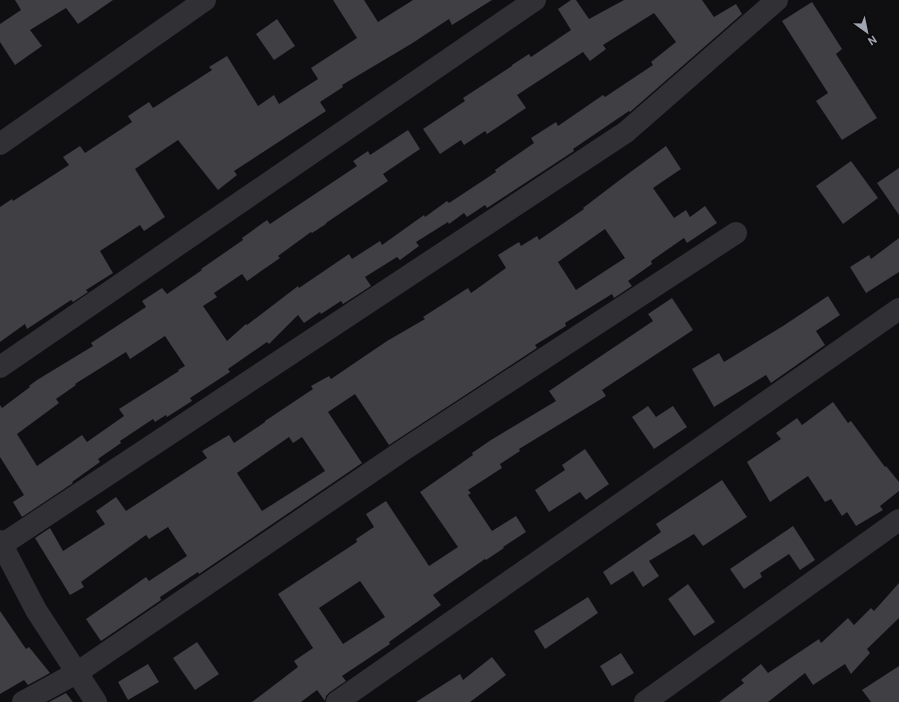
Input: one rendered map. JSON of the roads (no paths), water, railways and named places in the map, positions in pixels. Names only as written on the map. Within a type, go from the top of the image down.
[{"type":"street","points":[[0,144],[205,0]]},
{"type":"street","points":[[0,367],[535,0]]},
{"type":"street","points":[[96,702],[78,672],[36,610],[1,544],[626,132],[777,0]]},
{"type":"street","points":[[23,702],[78,672],[405,449],[736,233]]},
{"type":"street","points":[[337,702],[899,308]]},
{"type":"street","points":[[645,702],[899,520]]}]
